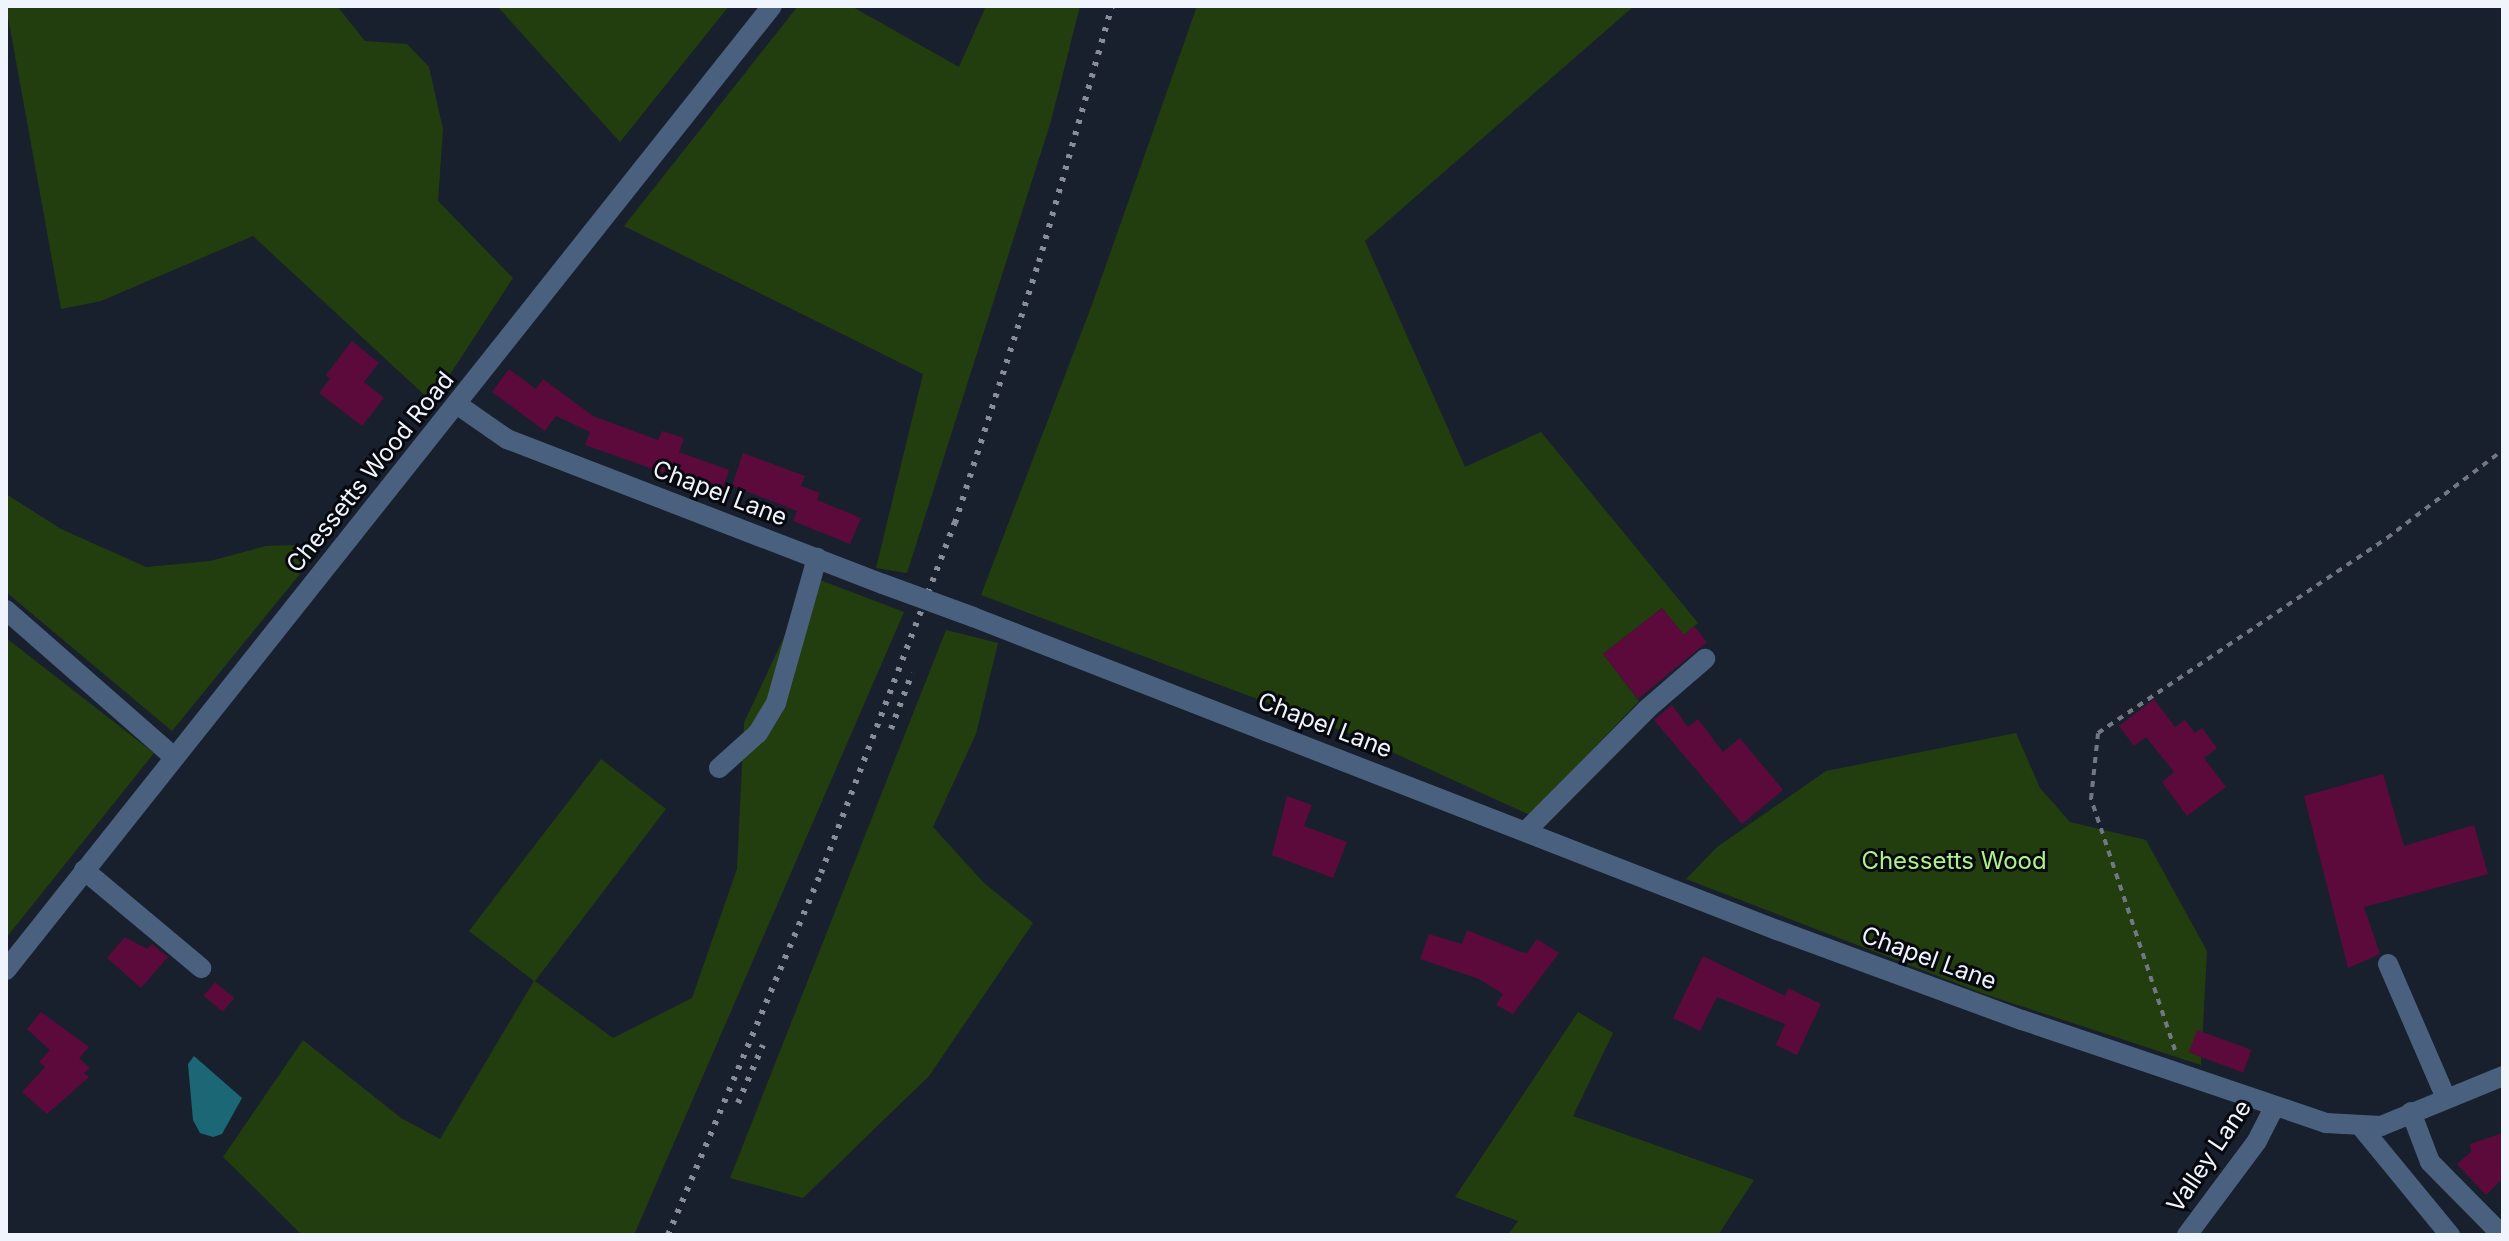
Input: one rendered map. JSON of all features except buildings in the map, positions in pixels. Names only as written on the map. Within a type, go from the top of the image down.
[{"type":"street","name":"Chessetts Wood Road","points":[[6,970],[772,6]]},
{"type":"street","name":"Chapel Lane","points":[[458,405],[507,439],[1527,830],[1792,935],[2275,1106],[2362,1128]]},
{"type":"street","points":[[719,768],[758,733],[776,703],[817,558]]},
{"type":"street","points":[[6,610],[173,756]]},
{"type":"street","points":[[1527,830],[1647,709],[1705,659]]},
{"type":"street","points":[[84,870],[201,968]]},
{"type":"street","points":[[2388,964],[2446,1098]]},
{"type":"street","points":[[2362,1128],[2381,1126],[2503,1076]]},
{"type":"street","name":"Valley Lane","points":[[2187,1235],[2257,1141],[2275,1106]]},
{"type":"street","points":[[2411,1112],[2430,1162],[2502,1235]]},
{"type":"street","points":[[2362,1128],[2450,1235]]},
{"type":"path","points":[[2183,1074],[2091,799],[2098,733],[2387,538],[2503,450]]},
{"type":"green space","points":[[6,6],[337,6],[365,41],[407,44],[429,67],[443,129],[438,201],[513,278],[432,402],[253,236],[101,301],[61,309]]},
{"type":"green space","points":[[497,6],[729,6],[620,142]]},
{"type":"green space","points":[[798,6],[851,6],[959,67],[986,6],[1080,6],[1051,121],[907,573],[876,568],[923,374],[624,226]]},
{"type":"green space","points":[[1197,6],[1634,6],[1365,241],[1465,467],[1541,432],[1698,623],[1684,635],[1662,608],[1603,654],[1639,701],[1530,815],[1361,738],[981,595],[1093,302]]},
{"type":"green space","points":[[6,494],[61,529],[146,567],[210,561],[266,546],[298,545],[317,553],[172,731],[6,592]]},
{"type":"green space","points":[[812,577],[904,612],[634,1235],[302,1235],[223,1157],[303,1040],[401,1118],[440,1139],[534,981],[469,931],[601,759],[666,809],[535,981],[613,1038],[692,998],[737,869],[744,723]]},
{"type":"green space","points":[[946,630],[998,643],[976,734],[933,827],[984,883],[1033,923],[929,1076],[803,1198],[730,1178]]},
{"type":"green space","points":[[6,638],[154,753],[6,938]]},
{"type":"green space","name":"Chessetts Wood","points":[[2016,733],[2040,788],[2070,822],[2146,840],[2207,951],[2201,1065],[1987,995],[1686,879],[1717,847],[1826,771]]},
{"type":"green space","points":[[1578,1012],[1613,1033],[1573,1116],[1754,1180],[1718,1235],[1508,1235],[1518,1221],[1455,1197]]},
{"type":"water","points":[[194,1056],[242,1098],[222,1134],[213,1137],[200,1133],[193,1120],[188,1064]]},
{"type":"railway","points":[[668,1235],[821,873],[955,523],[1039,262],[1112,6]]},
{"type":"railway","points":[[891,729],[912,673]]},
{"type":"railway","points":[[738,1103],[763,1045]]}]
